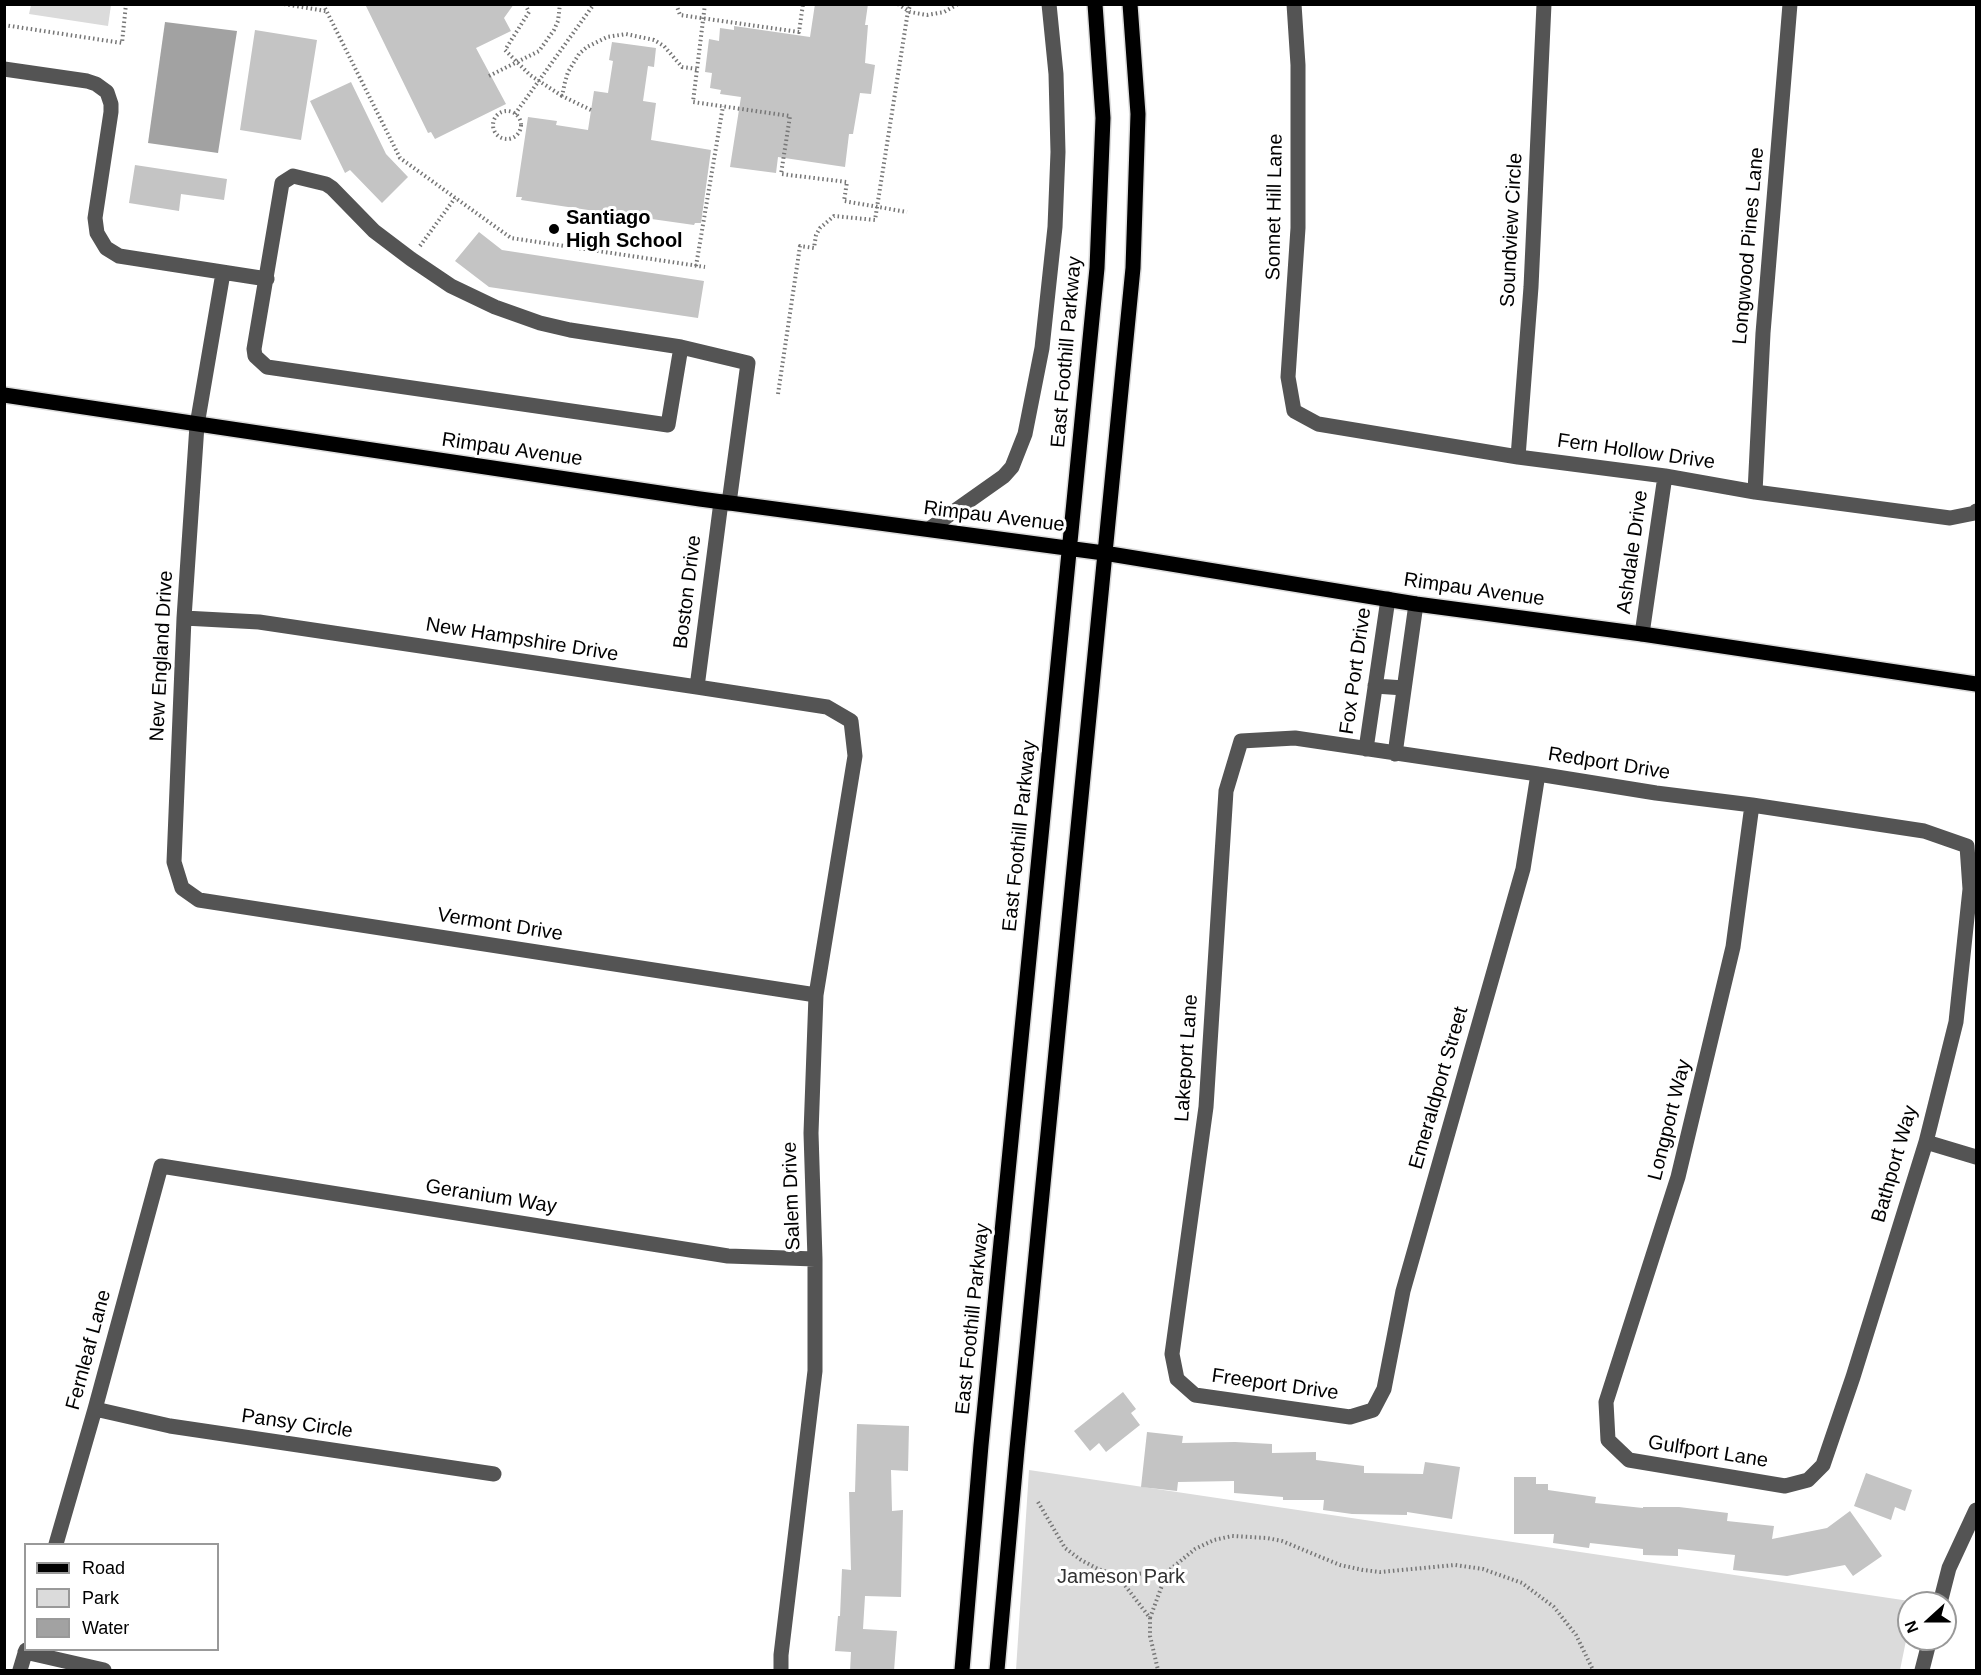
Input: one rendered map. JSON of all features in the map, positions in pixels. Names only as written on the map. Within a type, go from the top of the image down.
[{"type":"main road","name":"East Foothill Parkway","points":[[962,1671],[982,1433],[1097,268],[1103,118],[1095,4]]},
{"type":"main road","points":[[997,1671],[1133,268],[1138,114],[1130,4]]},
{"type":"main road","name":"Rimpau Avenue","points":[[4,395],[725,503],[1104,553],[1416,604],[1642,634],[1977,684]]},
{"type":"street","points":[[929,529],[1004,476],[1012,467],[1027,424],[1042,348],[1055,227],[1058,152],[1056,74],[1049,4]]},
{"type":"street","name":"Sonnet Hill Lane","points":[[1294,4],[1298,65],[1298,228],[1288,377],[1294,411]]},
{"type":"street","name":"Soundview Circle","points":[[1518,457],[1531,287],[1544,4]]},
{"type":"street","name":"Longwood Pines Lane","points":[[1755,492],[1763,333],[1790,4]]},
{"type":"street","points":[[4,69],[87,81],[107,92],[111,112],[95,218],[97,233],[106,248],[119,256],[267,279]]},
{"type":"street","points":[[293,176],[317,181],[332,188],[375,231],[411,259],[451,286],[495,307],[540,323],[570,330],[681,347],[668,425],[267,367],[255,356],[254,349],[280,189],[286,179],[293,176]]},
{"type":"street","name":"New England Drive","points":[[182,888],[174,862],[184,618],[197,425],[223,273]]},
{"type":"street","name":"Boston Drive","points":[[681,347],[748,363],[697,687]]},
{"type":"street","name":"Fern Hollow Drive","points":[[1294,411],[1318,424],[1518,457],[1950,518],[1976,512]]},
{"type":"street","name":"Ashdale Drive","points":[[1642,634],[1665,476]]},
{"type":"street","name":"Fox Port Drive","points":[[1366,749],[1388,599]]},
{"type":"street","points":[[1395,754],[1416,604]]},
{"type":"street","name":"New Hampshire Drive","points":[[184,618],[259,622],[827,707],[851,721]]},
{"type":"street","points":[[1375,686],[1404,688]]},
{"type":"street","name":"Salem Drive","points":[[781,1671],[781,1655],[815,1371],[815,1259],[811,1133],[816,995],[855,756],[851,721]]},
{"type":"street","name":"Redport Drive","points":[[1241,741],[1295,738],[1924,831],[1967,846]]},
{"type":"street","name":"Lakeport Lane","points":[[1177,1379],[1172,1354],[1206,1107],[1227,791],[1241,741]]},
{"type":"street","name":"Emeraldport Street","points":[[1373,1410],[1384,1389],[1403,1291],[1524,869],[1538,774]]},
{"type":"street","name":"Longport Way","points":[[1608,1440],[1606,1402],[1678,1177],[1733,947],[1752,805]]},
{"type":"street","name":"Bathport Way","points":[[1808,1480],[1823,1465],[1853,1377],[1926,1142],[1956,1022],[1970,889],[1967,846]]},
{"type":"street","name":"Vermont Drive","points":[[182,888],[199,900],[816,995]]},
{"type":"street","points":[[1926,1142],[1977,1157]]},
{"type":"street","name":"Geranium Way","points":[[160,1166],[728,1256],[815,1259]]},
{"type":"street","name":"Fernleaf Lane","points":[[57,1543],[160,1166]]},
{"type":"street","name":"Freeport Drive","points":[[1177,1379],[1195,1395],[1350,1417],[1373,1410]]},
{"type":"street","name":"Pansy Circle","points":[[95,1409],[170,1426],[494,1474]]},
{"type":"street","name":"Gulfport Lane","points":[[1608,1440],[1629,1461],[1785,1486],[1808,1480]]},
{"type":"street","points":[[1943,1591],[1949,1568],[1977,1510]]},
{"type":"street","points":[[20,1671],[25,1651],[104,1671]]},
{"type":"street","points":[[1922,1671],[1927,1651]]},
{"type":"path","points":[[4,25],[122,43],[126,4]]},
{"type":"path","points":[[284,4],[326,11]]},
{"type":"path","points":[[323,4],[400,158],[511,238],[705,267]]},
{"type":"path","points":[[525,4],[529,12],[505,50],[539,81],[591,111]]},
{"type":"path","points":[[489,76],[539,51],[550,38],[558,21],[560,4]]},
{"type":"path","points":[[515,114],[594,4]]},
{"type":"path","points":[[676,4],[680,15],[799,32],[803,4]]},
{"type":"path","points":[[705,4],[693,102],[790,116],[781,174],[847,182],[844,201],[907,212]]},
{"type":"path","points":[[898,4],[918,14],[936,15],[958,4]]},
{"type":"path","points":[[778,394],[800,246],[814,248],[816,235],[820,228],[834,216],[876,220],[876,207],[908,10],[911,4]]},
{"type":"path","points":[[562,96],[568,72],[579,54],[597,41],[616,34],[634,34],[654,40],[664,46],[682,67],[697,69]]},
{"type":"path","points":[[696,266],[723,106]]},
{"type":"path","points":[[506,112],[515,114],[521,125],[519,133],[507,139],[497,137],[494,124],[498,116],[506,112]]},
{"type":"path","points":[[411,259],[455,198]]},
{"type":"path","points":[[1038,1502],[1065,1548],[1081,1560],[1117,1575],[1167,1572]]},
{"type":"path","points":[[1158,1671],[1150,1636],[1150,1618],[1167,1572],[1195,1549],[1214,1540],[1232,1536],[1282,1541],[1340,1565],[1363,1570],[1380,1572],[1455,1565],[1483,1569],[1522,1583],[1554,1607],[1576,1635],[1593,1671]]},
{"type":"path","points":[[1117,1575],[1150,1618]]},
{"type":"green space","points":[[31,4],[111,5],[108,26],[29,14]]},
{"type":"green space","name":"Jameson Park","points":[[1029,1470],[1897,1599],[1897,1651],[1904,1651],[1900,1670],[1016,1670]]},
{"type":"water","points":[[165,22],[237,31],[218,153],[148,143]]},
{"type":"building","points":[[365,4],[514,4],[504,18],[511,31],[476,48],[506,104],[435,139],[431,132],[428,133]]},
{"type":"building","points":[[815,4],[868,4],[865,25],[868,25],[865,63],[875,65],[871,94],[860,93],[853,134],[849,134],[845,167],[778,157],[776,173],[730,167],[741,97],[720,94],[721,90],[710,88],[712,73],[705,72],[709,39],[719,41],[720,28],[734,30],[734,26],[810,37]]},
{"type":"building","points":[[255,30],[317,40],[301,140],[240,130]]},
{"type":"building","points":[[612,42],[656,48],[654,67],[648,66],[643,101],[656,103],[651,140],[711,150],[701,223],[694,225],[521,200],[522,197],[516,197],[528,117],[557,121],[556,125],[588,130],[594,91],[608,93],[613,61],[609,60]]},
{"type":"building","points":[[351,82],[386,154],[408,177],[382,203],[350,170],[345,173],[310,101]]},
{"type":"building","points":[[135,165],[227,179],[224,200],[181,194],[179,211],[129,203]]},
{"type":"building","points":[[479,232],[502,250],[704,281],[698,318],[489,287],[455,261]]},
{"type":"building","points":[[1123,1392],[1136,1409],[1131,1413],[1140,1425],[1106,1452],[1099,1443],[1090,1451],[1074,1431]]},
{"type":"building","points":[[857,1424],[909,1426],[908,1471],[891,1470],[892,1511],[903,1510],[901,1597],[865,1596],[863,1629],[897,1631],[894,1671],[850,1671],[851,1652],[835,1651],[838,1616],[840,1616],[842,1569],[851,1570],[849,1492],[855,1492]]},
{"type":"building","points":[[1147,1432],[1183,1436],[1182,1443],[1272,1444],[1272,1453],[1316,1452],[1316,1460],[1364,1466],[1364,1473],[1423,1474],[1425,1462],[1460,1467],[1452,1519],[1407,1512],[1407,1515],[1352,1514],[1323,1510],[1324,1500],[1283,1500],[1283,1497],[1234,1493],[1234,1481],[1178,1482],[1177,1491],[1141,1487]]},
{"type":"building","points":[[1866,1473],[1912,1490],[1905,1511],[1895,1507],[1891,1520],[1854,1506]]},
{"type":"building","points":[[1514,1477],[1536,1477],[1536,1484],[1548,1484],[1548,1490],[1596,1497],[1595,1503],[1643,1508],[1679,1507],[1728,1513],[1727,1521],[1774,1526],[1772,1539],[1827,1528],[1850,1511],[1882,1556],[1853,1576],[1845,1565],[1787,1576],[1733,1570],[1735,1555],[1678,1549],[1678,1556],[1643,1555],[1643,1549],[1590,1543],[1589,1548],[1553,1543],[1554,1534],[1514,1534]]},
{"type":"place","name":"Santiago High School","points":[[554,229]]}]
